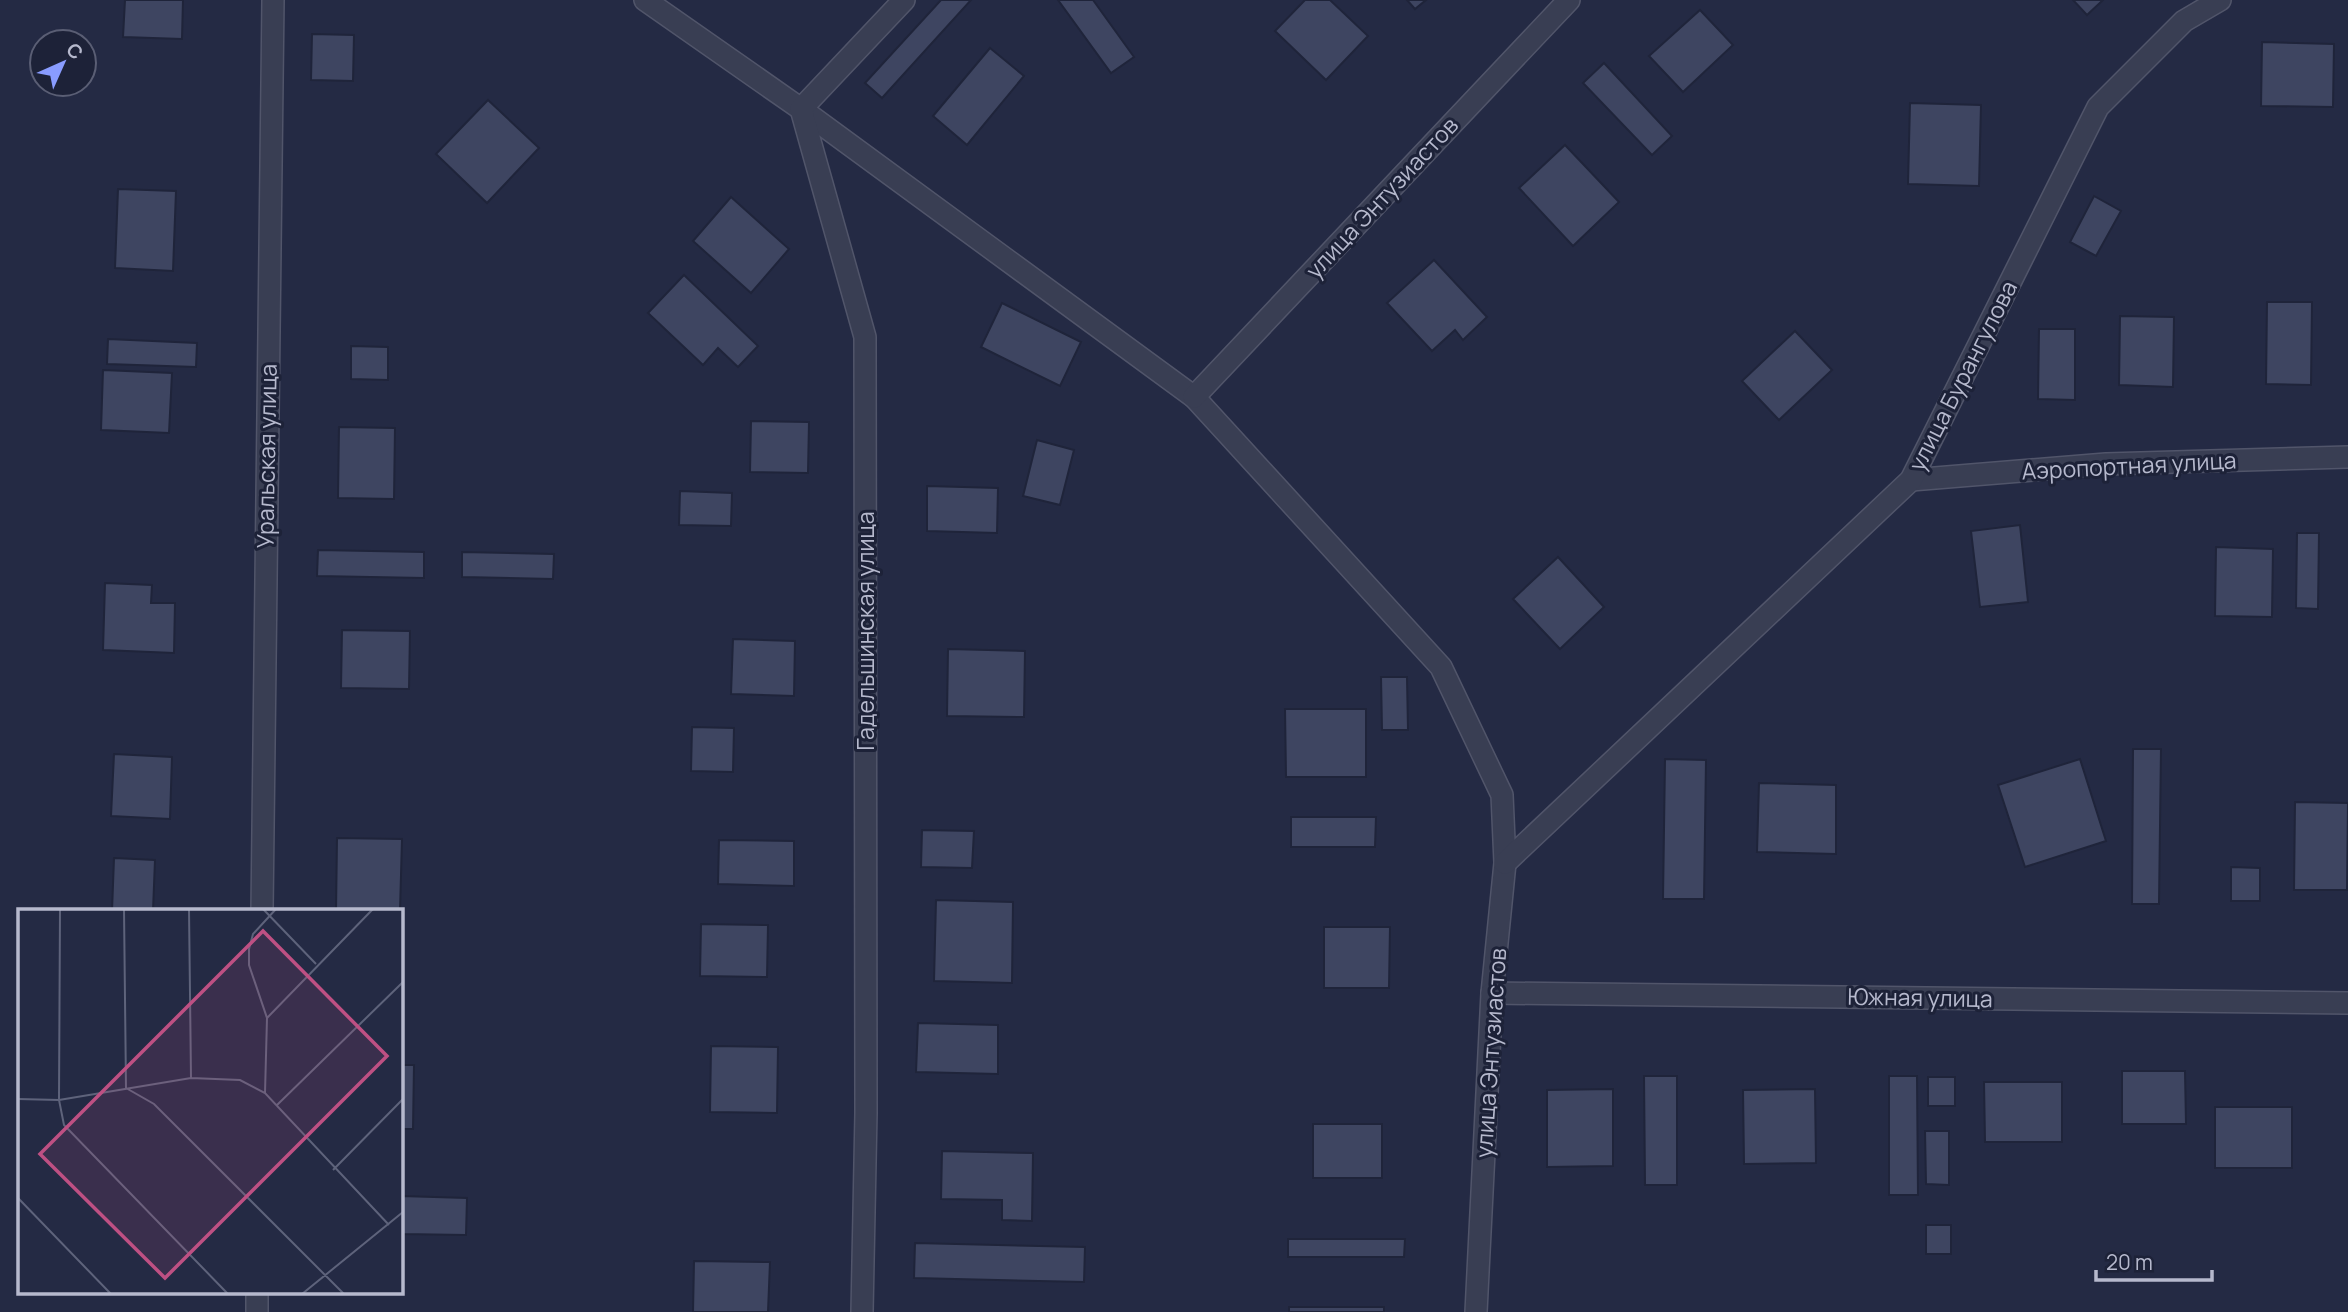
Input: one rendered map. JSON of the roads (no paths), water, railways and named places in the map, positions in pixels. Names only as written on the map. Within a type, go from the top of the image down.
[{"type":"street","name":"Уральская улица","points":[[262,909],[273,0]]},
{"type":"street","points":[[645,0],[801,108],[1194,397]]},
{"type":"street","points":[[801,108],[904,0]]},
{"type":"street","name":"улица Энтузиастов","points":[[1476,1312],[1492,993],[1505,863],[1502,795],[1441,667],[1194,397],[1569,0]]},
{"type":"street","name":"улица Бурангулова","points":[[1505,863],[1911,480],[2098,107],[2184,21],[2220,0]]},
{"type":"street","name":"Гадельшинская улица","points":[[801,108],[865,337],[866,1113],[862,1312]]},
{"type":"street","name":"Аэропортная улица","points":[[1911,480],[2106,464],[2348,457]]},
{"type":"street","name":"Южная улица","points":[[1492,993],[2348,1003]]},
{"type":"street","points":[[257,1294],[257,1312]]}]
